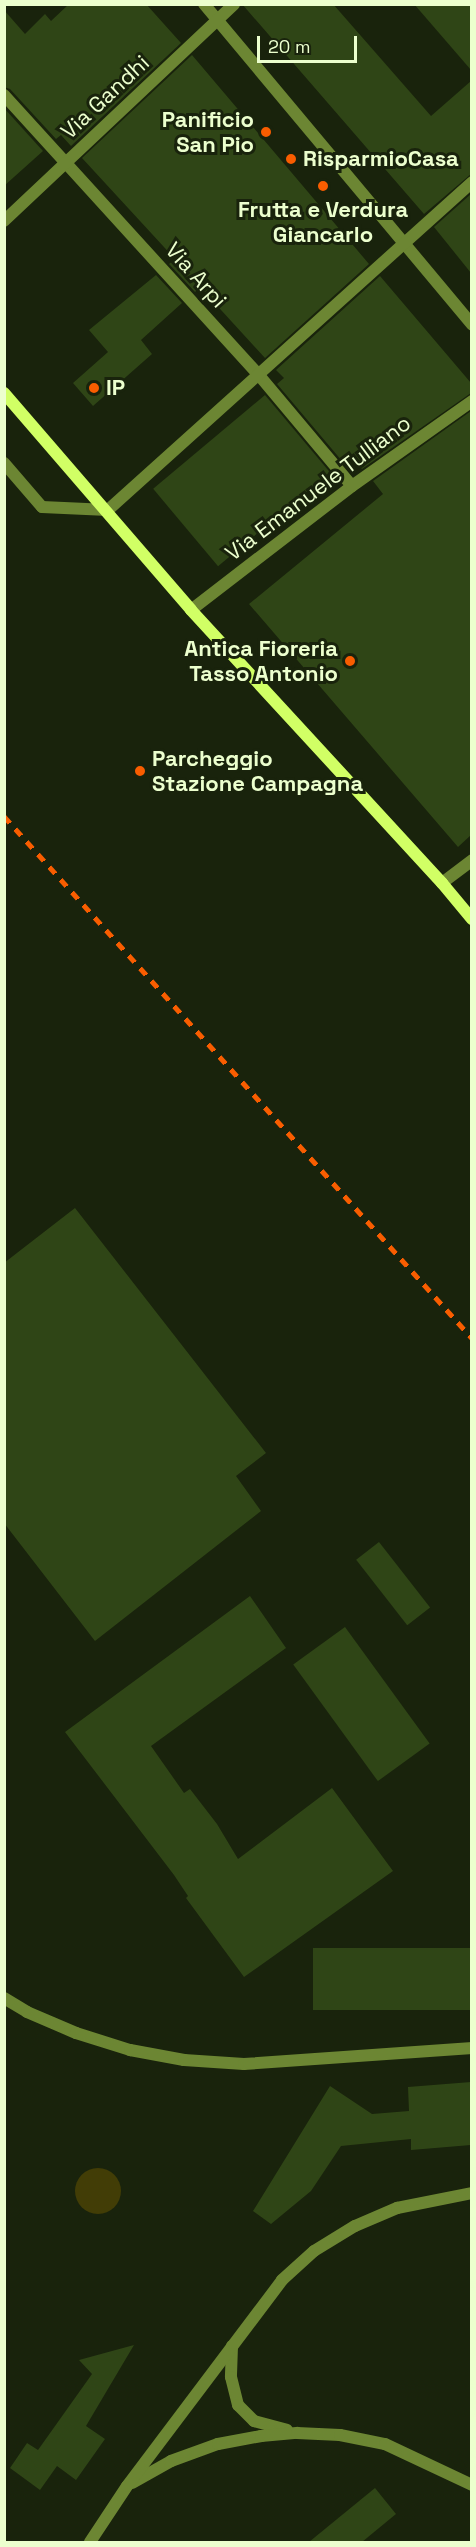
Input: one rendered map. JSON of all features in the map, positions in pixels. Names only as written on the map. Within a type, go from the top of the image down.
[{"type":"main road","points":[[4,393],[108,510],[191,610],[442,883],[471,919]]},
{"type":"street","points":[[204,4],[471,325]]},
{"type":"street","name":"Via Gandhi","points":[[4,221],[234,4]]},
{"type":"street","name":"Via Arpi","points":[[4,95],[258,374],[352,486]]},
{"type":"street","points":[[4,463],[42,507],[108,510],[471,182]]},
{"type":"street","name":"Via Emanuele Tulliano","points":[[191,610],[352,486],[471,401]]},
{"type":"street","points":[[442,883],[471,860]]},
{"type":"street","points":[[4,1998],[76,2033],[130,2050],[184,2060],[244,2064],[471,2048]]},
{"type":"street","points":[[90,2542],[127,2486],[282,2280],[314,2251],[355,2226],[397,2208],[471,2193]]},
{"type":"street","points":[[232,2345],[231,2377],[238,2405],[254,2421],[297,2433]]},
{"type":"street","points":[[127,2486],[171,2461],[218,2444],[261,2436],[297,2433],[340,2435],[385,2444],[471,2485]]},
{"type":"shaded area","points":[[98,2168],[114,2175],[121,2191],[114,2207],[98,2214],[82,2207],[75,2191],[82,2175]]},
{"type":"building","points":[[69,4],[146,4],[181,43],[71,146],[61,135],[56,139],[10,89],[4,87],[4,10],[25,34],[45,14],[51,21]]},
{"type":"building","points":[[242,4],[333,4],[431,116],[471,81],[471,174],[424,214]]},
{"type":"building","points":[[414,4],[471,4],[471,70]]},
{"type":"building","points":[[192,55],[369,264],[265,358],[200,287],[195,292],[169,264],[175,259],[82,158]]},
{"type":"building","points":[[4,108],[43,151],[4,186]]},
{"type":"building","points":[[471,194],[471,273],[434,227]]},
{"type":"building","points":[[156,275],[182,303],[141,340],[152,354],[93,406],[73,383],[108,352],[89,330]]},
{"type":"building","points":[[380,276],[471,383],[471,393],[362,469],[349,454],[342,461],[277,384],[284,378],[276,370]]},
{"type":"building","points":[[265,395],[330,472],[218,566],[153,489]]},
{"type":"building","points":[[471,411],[471,835],[458,847],[249,604],[383,494],[373,481]]},
{"type":"building","points":[[75,1208],[266,1453],[236,1476],[261,1511],[95,1641],[4,1523],[4,1263]]},
{"type":"building","points":[[379,1542],[430,1607],[407,1625],[356,1560]]},
{"type":"building","points":[[250,1596],[286,1648],[151,1746],[184,1793],[190,1789],[217,1824],[238,1859],[332,1788],[393,1871],[244,1977],[186,1898],[188,1896],[174,1875],[65,1732]]},
{"type":"building","points":[[345,1627],[430,1743],[378,1781],[293,1665]]},
{"type":"building","points":[[313,1948],[471,1948],[471,2010],[313,2010]]},
{"type":"building","points":[[471,2082],[471,2145],[411,2150],[411,2139],[341,2146],[311,2191],[271,2224],[253,2211],[330,2086],[372,2114],[409,2111],[408,2087]]},
{"type":"building","points":[[134,2345],[86,2426],[105,2439],[76,2480],[57,2466],[40,2490],[10,2468],[27,2443],[38,2450],[92,2374],[79,2360]]},
{"type":"building","points":[[375,2488],[396,2514],[362,2542],[309,2542]]},
{"type":"railway","points":[[4,816],[472,1338]]},
{"type":"place","name":"Panificio San Pio","points":[[266,132]]},
{"type":"place","name":"RisparmioCasa","points":[[291,159]]},
{"type":"place","name":"Frutta e Verdura Giancarlo","points":[[323,186]]},
{"type":"place","name":"IP","points":[[94,388]]},
{"type":"place","name":"Antica Fioreria Tasso Antonio","points":[[350,661]]},
{"type":"place","name":"Parcheggio Stazione Campagna","points":[[140,771]]}]
